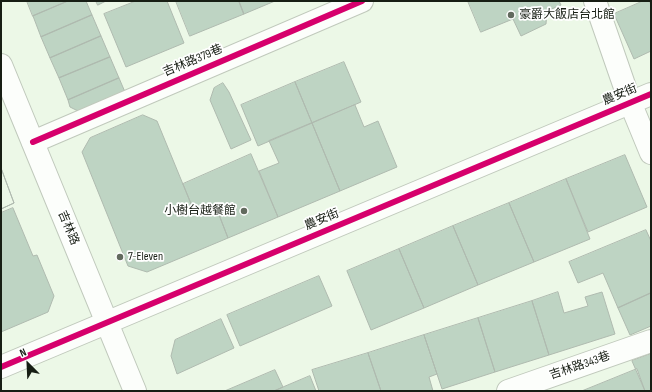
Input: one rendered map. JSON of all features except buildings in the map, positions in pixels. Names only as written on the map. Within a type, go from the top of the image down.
[{"type":"street","name":"吉林路379巷","points":[[33,142],[362,1]]},
{"type":"street","points":[[595,1],[630,102],[651,153]]},
{"type":"street","name":"吉林路","points":[[1,65],[136,391]]},
{"type":"street","name":"農安街","points":[[1,367],[651,94]]},
{"type":"street","name":"吉林路343巷","points":[[508,391],[651,341]]},
{"type":"cycle path","points":[[33,142],[362,1]]},
{"type":"cycle path","points":[[1,367],[651,94]]},
{"type":"place","name":"豪爵大飯店台北館","points":[[511,15]]},
{"type":"place","name":"小樹台越餐館","points":[[244,211]]},
{"type":"place","name":"7-Eleven","points":[[120,257]]}]
